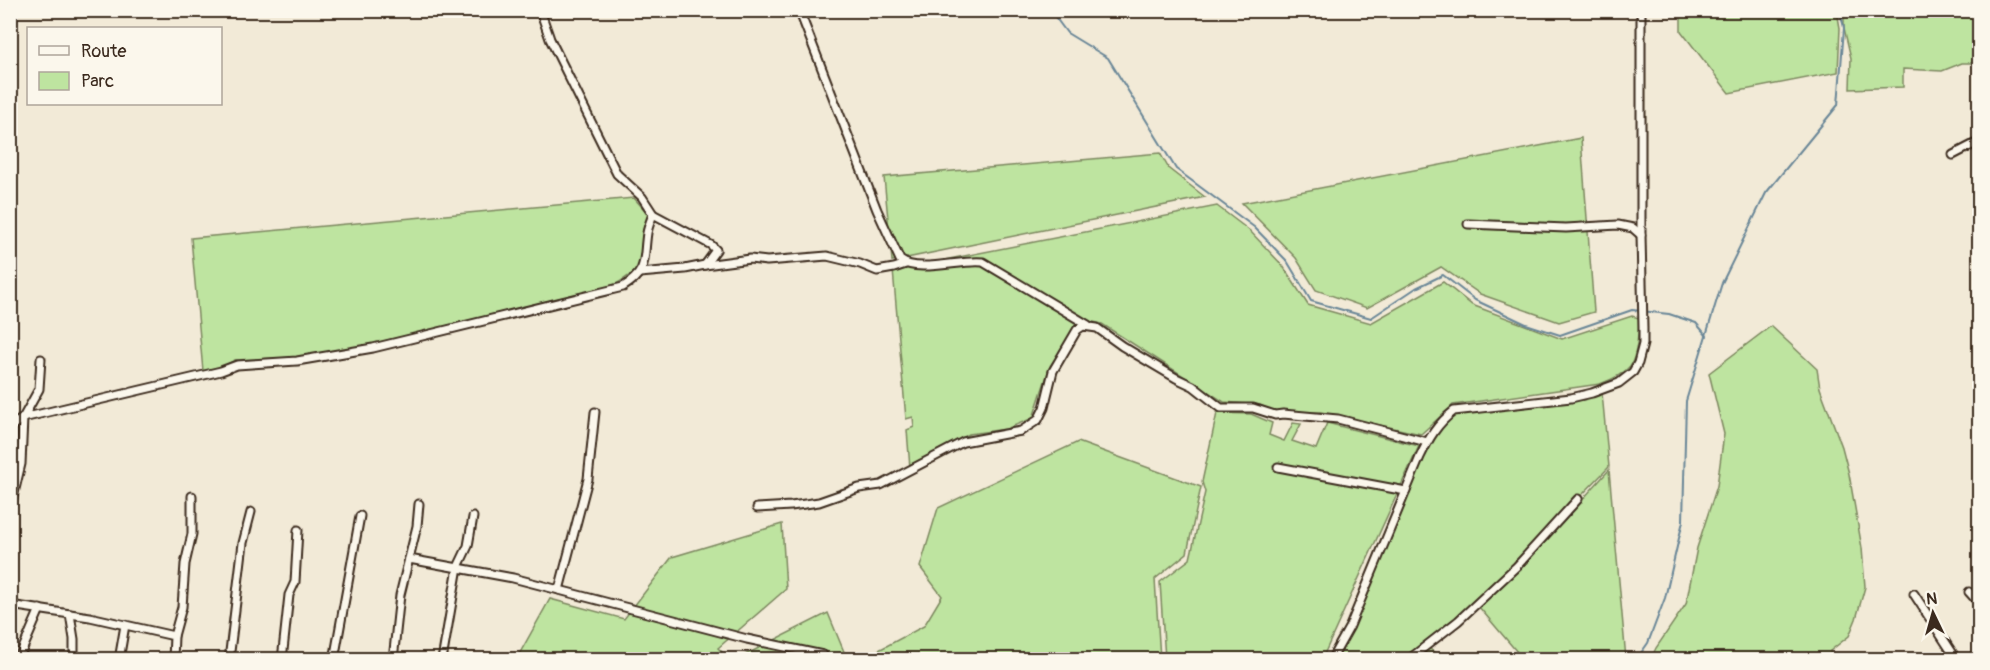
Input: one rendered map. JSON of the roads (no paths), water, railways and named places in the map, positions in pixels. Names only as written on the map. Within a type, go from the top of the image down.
[{"type":"street","points":[[540,10],[550,39],[618,174],[642,196],[653,214],[711,245],[716,250],[705,265]]},
{"type":"street","points":[[799,10],[877,210],[900,260],[906,264]]},
{"type":"street","points":[[1331,660],[1350,626],[1427,442],[1440,422],[1454,411],[1571,398],[1608,387],[1619,383],[1633,372],[1638,363],[1642,344],[1641,10]]},
{"type":"street","points":[[1953,155],[1980,141]]},
{"type":"street","points":[[10,427],[23,418],[221,371],[237,365],[297,361],[373,348],[623,287],[640,273],[644,265],[647,231],[653,214]]},
{"type":"street","points":[[1468,224],[1566,228],[1618,225],[1633,228],[1641,235]]},
{"type":"street","points":[[640,273],[686,269],[750,259],[767,261],[827,256],[860,264],[877,271],[906,264],[939,266],[983,262],[1193,386],[1221,408],[1248,408],[1275,415],[1329,418],[1404,434],[1427,442]]},
{"type":"street","points":[[757,508],[819,502],[859,488],[889,483],[963,442],[1021,431],[1038,420],[1044,408],[1053,371],[1077,330],[1088,325]]},
{"type":"street","points":[[10,510],[21,464],[21,427],[23,418],[39,389],[41,359]]},
{"type":"street","points":[[560,590],[588,479],[595,411]]},
{"type":"street","points":[[1278,467],[1406,491]]},
{"type":"street","points":[[173,660],[174,636],[183,600],[185,564],[192,534],[192,496]]},
{"type":"street","points":[[1408,660],[1458,621],[1517,566],[1578,499]]},
{"type":"street","points":[[393,660],[400,595],[419,504]]},
{"type":"street","points":[[229,660],[243,543],[251,512]]},
{"type":"street","points":[[334,660],[360,516]]},
{"type":"street","points":[[442,660],[458,567],[468,546],[473,517]]},
{"type":"street","points":[[282,660],[289,595],[296,582],[298,530]]},
{"type":"street","points":[[409,559],[513,578],[747,639],[823,655]]},
{"type":"street","points":[[1969,592],[1980,604]]},
{"type":"street","points":[[1914,594],[1957,660]]},
{"type":"street","points":[[10,605],[70,614],[174,636]]},
{"type":"street","points":[[18,660],[40,609]]},
{"type":"street","points":[[70,614],[74,639],[74,660]]},
{"type":"street","points":[[119,660],[125,625]]},
{"type":"waterway","points":[[1050,10],[1067,33],[1108,58],[1176,169],[1254,227],[1287,261],[1311,301],[1371,318],[1416,288],[1443,275],[1475,300],[1526,324],[1560,335],[1632,310],[1669,314],[1696,323],[1707,336]]},
{"type":"waterway","points":[[1636,660],[1648,643],[1665,598],[1683,521],[1686,401],[1722,283],[1766,193],[1838,105],[1844,28],[1840,10]]}]
